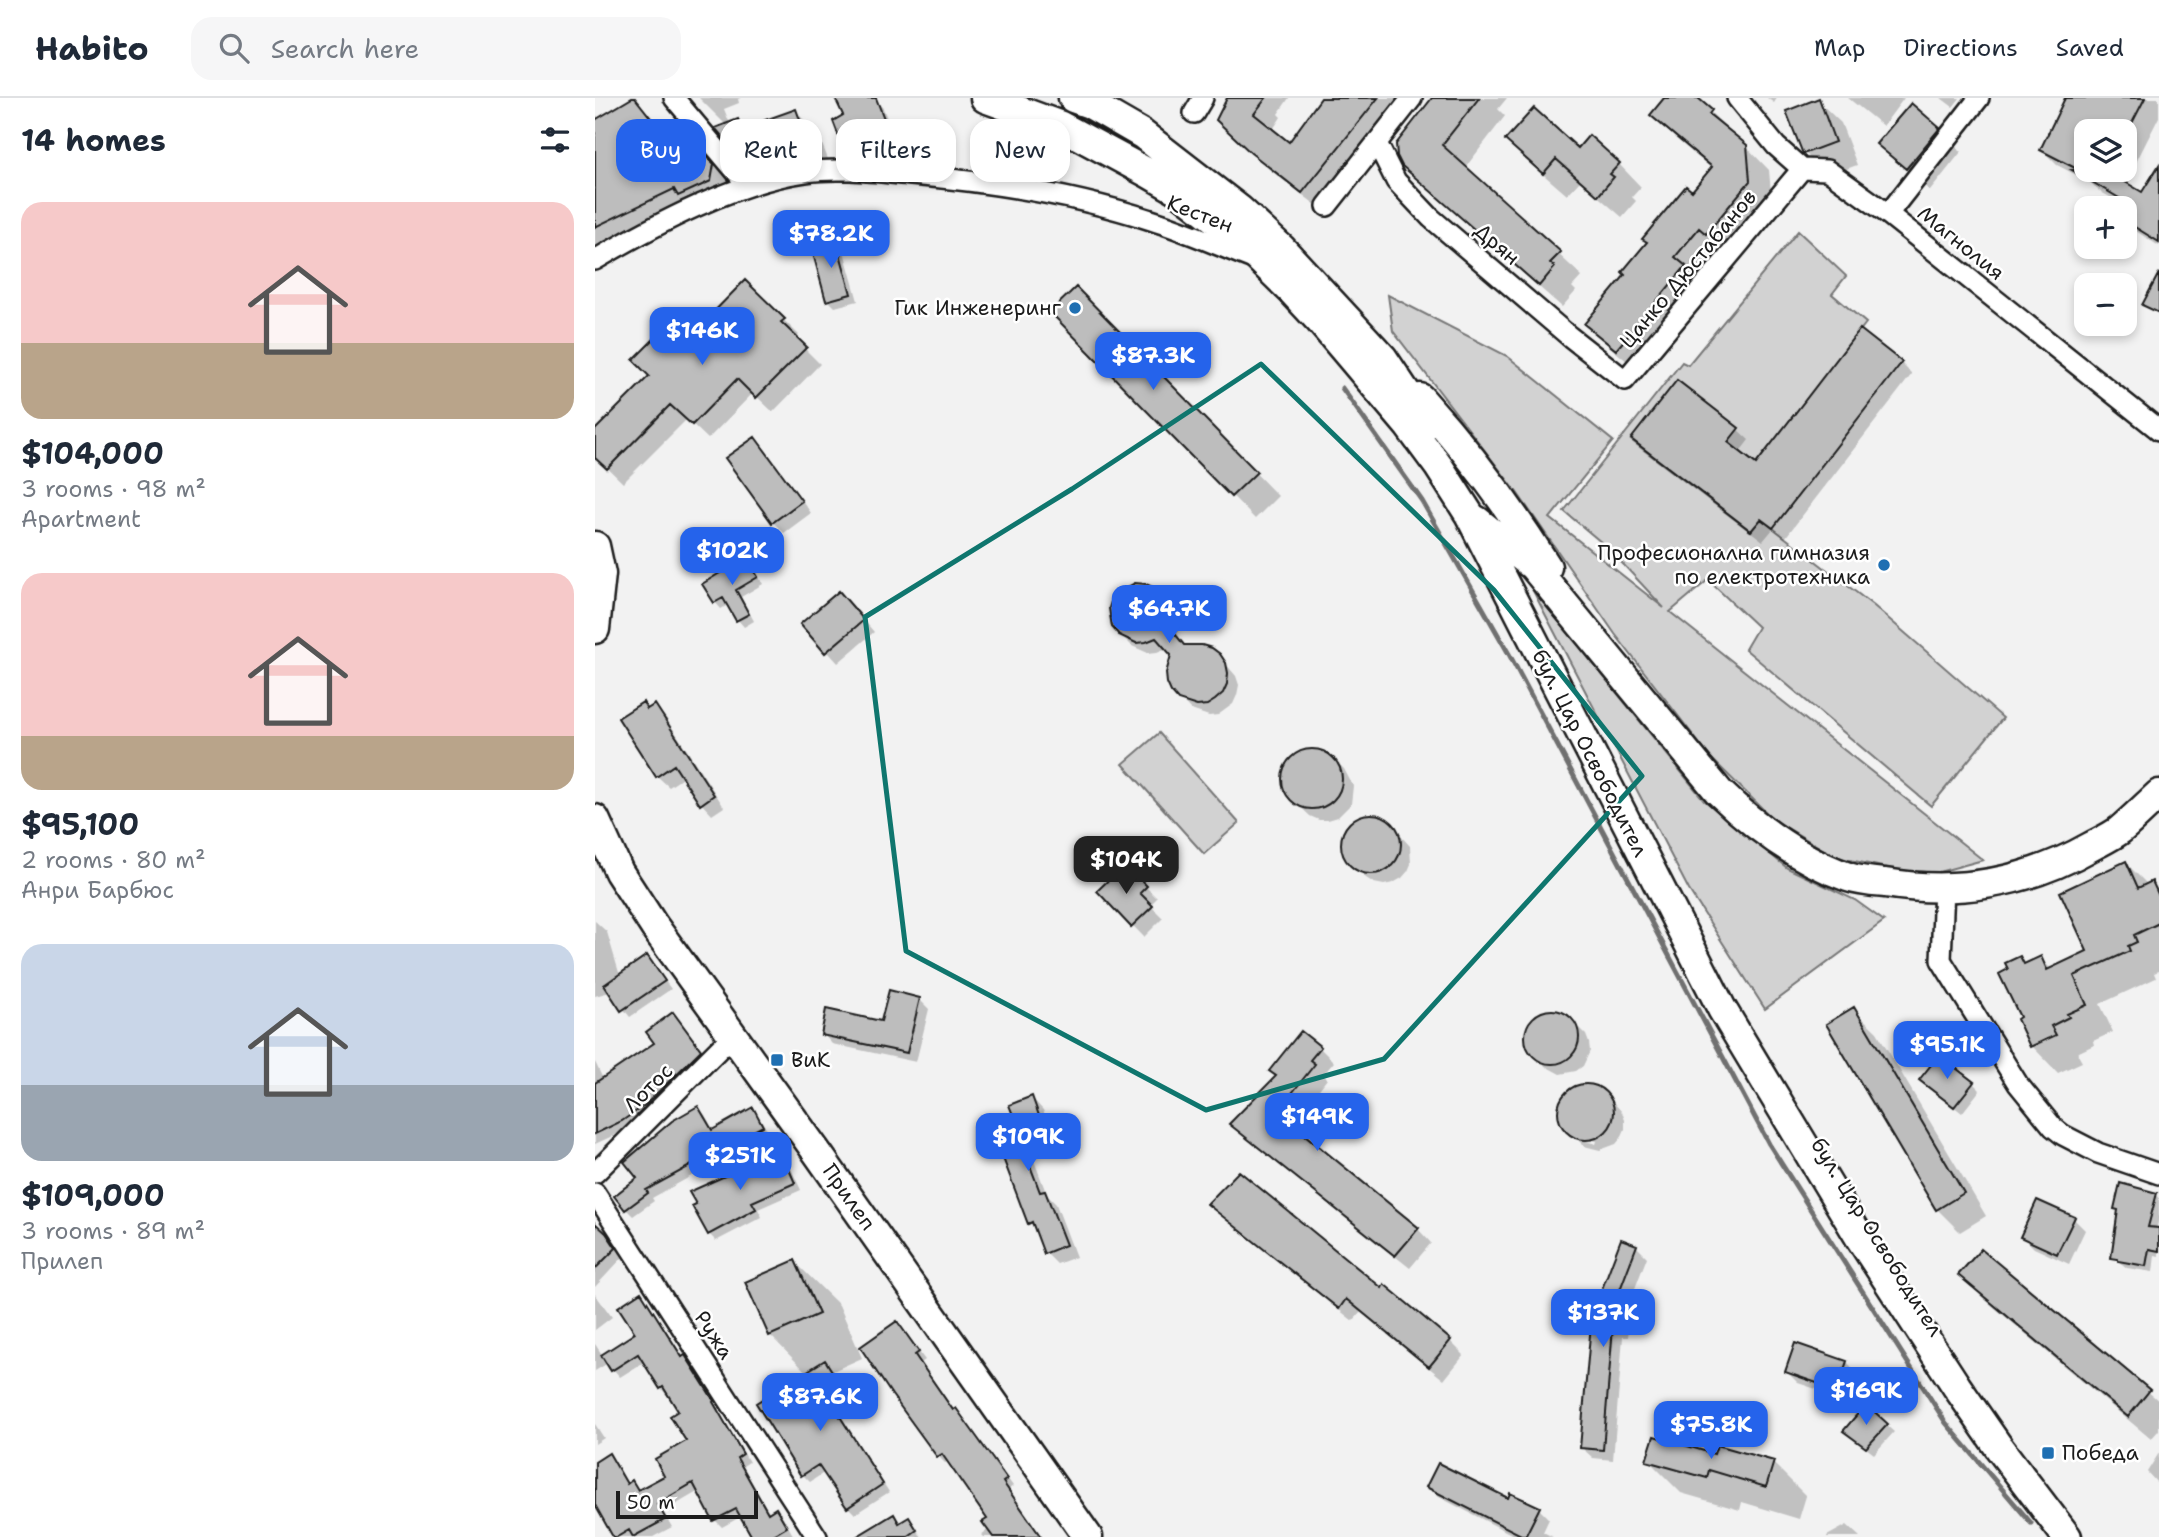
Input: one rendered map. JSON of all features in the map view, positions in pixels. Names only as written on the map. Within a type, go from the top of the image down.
[{"type":"main road","name":"бул. Цар Освободител","points":[[985,98],[1062,126],[1169,185],[1210,214],[1263,263],[1319,321],[1408,425],[1469,514],[1721,1009],[1897,1295],[2000,1449],[2067,1537]]},
{"type":"main road","name":"бул. Цар Освободител","points":[[1073,98],[1090,104],[1142,134],[1240,210],[1281,248],[1383,358],[1471,489],[1500,538],[1565,678],[1671,887],[1718,976],[1787,1094],[1970,1385],[2032,1469],[2087,1537]]},
{"type":"main road","points":[[1383,358],[1447,428],[1530,540],[1585,630]]},
{"type":"main road","points":[[1469,514],[1533,566],[1719,792],[1765,833],[1797,854],[1850,878],[1901,886],[1966,887],[2000,883],[2077,855],[2118,831],[2159,794]]},
{"type":"main road","points":[[595,546],[601,575],[595,629]]},
{"type":"main road","name":"Прилеп","points":[[595,819],[619,872],[655,926],[1088,1537]]},
{"type":"street","points":[[674,98],[748,186]]},
{"type":"street","points":[[1327,205],[1412,98]]},
{"type":"street","name":"Магнолия","points":[[1738,98],[1776,146],[1802,169],[1827,170],[1888,214],[2159,430]]},
{"type":"street","points":[[1888,214],[1979,98]]},
{"type":"street","name":"Дрян","points":[[1377,143],[1396,181],[1431,218],[1605,365]]},
{"type":"street","name":"Цанко Дюстабанов","points":[[1605,365],[1625,380],[1802,169]]},
{"type":"street","name":"Кестен","points":[[595,260],[638,234],[748,186],[806,172],[864,171],[943,177],[1086,201],[1153,220],[1263,263]]},
{"type":"street","points":[[1944,887],[1941,960],[2018,1084],[2053,1127],[2063,1135],[2098,1153],[2159,1174]]},
{"type":"street","name":"Лотос","points":[[595,1173],[733,1035]]},
{"type":"street","name":"Ружа","points":[[595,1193],[817,1537]]},
{"type":"highlighted area","points":[[1261,364],[1494,590],[1642,776],[1384,1059],[1206,1110],[906,951],[865,617],[1072,489]]},
{"type":"shaded area","points":[[1798,231],[1846,276],[1832,294],[1866,323],[1756,464],[1728,442],[1677,381],[1631,440],[1750,531],[1761,519],[1874,606],[2003,718],[1931,806],[1745,649],[1758,627],[1708,580],[1670,612],[1983,860],[1924,876],[1836,857],[1774,820],[1710,757],[1615,634],[1516,491],[1393,331],[1388,295],[1507,356],[1613,441],[1550,518],[1664,608],[1608,548],[1564,511],[1682,362],[1688,365]]},
{"type":"shaded area","points":[[1531,587],[1704,800],[1787,868],[1855,900],[1884,921],[1765,1009],[1689,890]]},
{"type":"shaded area","points":[[1159,733],[1239,823],[1204,854],[1123,764]]},
{"type":"building","points":[[632,98],[635,98],[652,119],[616,119],[616,182],[706,182],[706,155],[714,164],[711,181],[678,196],[674,189],[595,227],[595,120]]},
{"type":"building","points":[[835,98],[876,98],[884,119],[836,119],[843,115]]},
{"type":"building","points":[[1227,98],[1266,98],[1254,114],[1289,142],[1321,98],[1378,98],[1302,193],[1251,153],[1216,120]]},
{"type":"building","points":[[1432,98],[1479,98],[1442,145],[1561,252],[1550,263],[1555,267],[1539,286],[1402,166],[1397,156],[1396,144]]},
{"type":"building","points":[[1664,98],[1698,98],[1712,110],[1709,114],[1747,145],[1750,181],[1706,234],[1699,228],[1675,257],[1686,266],[1616,350],[1584,324],[1625,275],[1622,272],[1647,242],[1642,239],[1686,186],[1692,191],[1712,167],[1650,115]]},
{"type":"building","points":[[1819,98],[1835,142],[1803,154],[1786,111]]},
{"type":"building","points":[[2065,98],[2145,98],[2134,119],[2074,119],[2074,167],[2040,150]]},
{"type":"building","points":[[1911,103],[1940,128],[1906,169],[1876,144]]},
{"type":"building","points":[[1534,108],[1578,148],[1589,135],[1620,163],[1610,174],[1614,177],[1598,196],[1556,159],[1543,174],[1505,140]]},
{"type":"building","points":[[796,109],[800,119],[768,119]]},
{"type":"building","points":[[2159,165],[2159,242],[2137,228],[2137,196],[2116,196],[2092,182],[2125,182],[2142,192]]},
{"type":"building","points":[[836,239],[851,294],[826,301],[811,246]]},
{"type":"building","points":[[2159,273],[2159,313],[2142,305]]},
{"type":"building","points":[[745,280],[785,319],[781,322],[807,347],[756,398],[737,379],[692,425],[670,405],[607,469],[595,458],[595,430],[649,376],[633,360],[677,316],[694,332]]},
{"type":"building","points":[[1076,287],[1257,472],[1231,497],[1050,312]]},
{"type":"building","points":[[1860,329],[1902,362],[1773,528],[1761,519],[1751,531],[1631,439],[1677,380],[1739,428],[1728,442],[1756,464]]},
{"type":"building","points":[[755,437],[802,501],[772,523],[725,458]]},
{"type":"building","points":[[746,557],[758,577],[736,590],[749,614],[736,621],[723,598],[714,603],[702,584]]},
{"type":"building","points":[[1135,583],[1146,584],[1162,594],[1169,613],[1167,624],[1184,645],[1202,645],[1220,654],[1226,663],[1227,684],[1223,693],[1215,700],[1207,705],[1197,706],[1178,700],[1167,683],[1166,673],[1171,655],[1156,638],[1136,643],[1119,635],[1112,627],[1109,608],[1112,599],[1118,592]]},
{"type":"building","points":[[839,591],[864,620],[825,653],[800,624]]},
{"type":"building","points":[[643,702],[647,709],[655,704],[714,795],[700,805],[674,765],[656,777],[618,718]]},
{"type":"building","points":[[1306,749],[1318,749],[1334,757],[1340,767],[1340,791],[1334,801],[1318,809],[1306,809],[1290,801],[1282,785],[1282,773],[1290,757]]},
{"type":"building","points":[[1371,814],[1392,823],[1401,844],[1392,865],[1371,874],[1350,865],[1341,844],[1350,823]]},
{"type":"building","points":[[2126,861],[2138,888],[2152,881],[2159,896],[2159,923],[2134,935],[2137,942],[2128,946],[2130,951],[2074,976],[2087,1005],[2067,1014],[2069,1017],[2051,1026],[2056,1035],[2030,1047],[2017,1019],[2020,1017],[1999,974],[2008,969],[2005,963],[2020,956],[2024,964],[2041,956],[2047,970],[2087,951],[2060,892]]},
{"type":"building","points":[[1122,867],[1134,879],[1137,876],[1147,886],[1140,893],[1153,906],[1131,927],[1097,891]]},
{"type":"building","points":[[647,955],[665,981],[621,1011],[604,985]]},
{"type":"building","points":[[889,990],[920,998],[907,1053],[821,1035],[826,1009],[881,1021]]},
{"type":"building","points":[[1854,1007],[1964,1193],[1936,1210],[1826,1024]]},
{"type":"building","points":[[1552,1010],[1571,1018],[1579,1037],[1571,1056],[1552,1064],[1533,1056],[1525,1037],[1533,1018]]},
{"type":"building","points":[[673,1012],[701,1050],[645,1105],[622,1121],[595,1134],[595,1083],[654,1043],[646,1032]]},
{"type":"building","points":[[1301,1031],[1321,1047],[1310,1060],[1315,1064],[1277,1112],[1419,1228],[1395,1256],[1229,1124],[1276,1076],[1269,1071]]},
{"type":"building","points":[[1939,1055],[1974,1082],[1954,1107],[1919,1080]]},
{"type":"building","points":[[1586,1084],[1597,1086],[1606,1092],[1612,1101],[1612,1123],[1606,1132],[1597,1138],[1586,1140],[1575,1138],[1566,1132],[1560,1123],[1558,1112],[1560,1101],[1566,1092],[1575,1086]]},
{"type":"building","points":[[1032,1096],[1042,1124],[1032,1127],[1037,1142],[1023,1147],[1040,1192],[1045,1191],[1066,1245],[1044,1254],[1032,1222],[1028,1224],[992,1129],[1015,1120],[1009,1105]]},
{"type":"building","points":[[698,1106],[712,1130],[753,1107],[763,1126],[646,1190],[648,1193],[625,1210],[614,1196],[637,1178],[624,1162],[672,1121]]},
{"type":"building","points":[[781,1151],[795,1183],[752,1202],[756,1209],[708,1235],[692,1206],[696,1204],[689,1192]]},
{"type":"building","points":[[1239,1171],[1382,1288],[1384,1284],[1451,1340],[1429,1367],[1346,1299],[1339,1309],[1207,1204]]},
{"type":"building","points":[[2120,1183],[2157,1193],[2148,1227],[2159,1228],[2159,1251],[2149,1249],[2146,1266],[2111,1258],[2118,1210],[2114,1209]]},
{"type":"building","points":[[2037,1200],[2075,1217],[2057,1254],[2020,1237]]},
{"type":"building","points":[[595,1223],[616,1248],[595,1269]]},
{"type":"building","points":[[1621,1239],[1637,1245],[1615,1303],[1620,1304],[1618,1328],[1613,1327],[1603,1450],[1580,1448],[1593,1301],[1597,1302]]},
{"type":"building","points":[[1981,1249],[2150,1390],[2128,1417],[1958,1275]]},
{"type":"building","points":[[795,1260],[819,1314],[769,1336],[745,1282]]},
{"type":"building","points":[[641,1292],[682,1357],[685,1355],[714,1401],[743,1454],[737,1458],[768,1513],[776,1508],[787,1527],[770,1537],[752,1537],[736,1509],[713,1521],[693,1483],[657,1504],[666,1519],[633,1537],[629,1530],[613,1537],[595,1505],[595,1462],[609,1453],[627,1484],[632,1480],[638,1490],[664,1476],[655,1459],[686,1441],[670,1416],[678,1411],[638,1354],[611,1371],[601,1355],[635,1333],[618,1307]]},
{"type":"building","points":[[897,1321],[919,1352],[915,1355],[953,1410],[956,1408],[1007,1479],[1003,1482],[1041,1537],[993,1537],[982,1522],[987,1519],[942,1454],[937,1457],[860,1347]]},
{"type":"building","points":[[1795,1343],[1847,1361],[1837,1390],[1785,1372]]},
{"type":"building","points":[[825,1360],[849,1398],[834,1407],[883,1484],[847,1508],[818,1465],[801,1476],[756,1403]]},
{"type":"building","points":[[1866,1404],[1888,1424],[1866,1448],[1843,1431]]},
{"type":"building","points":[[1654,1436],[1714,1454],[1717,1445],[1774,1461],[1766,1487],[1709,1470],[1707,1478],[1646,1461]]},
{"type":"building","points":[[1438,1463],[1508,1498],[1510,1493],[1540,1507],[1525,1537],[1426,1487]]},
{"type":"building","points":[[894,1514],[899,1523],[909,1517],[917,1530],[907,1537],[856,1537]]},
{"type":"waterway","points":[[1342,388],[1422,501],[1509,654],[1769,1144],[1946,1423],[2031,1523]]},
{"type":"place","name":"Гик Инженеринг","points":[[1075,308]]},
{"type":"place","name":"Професионална гимназия по електротехника","points":[[1884,565]]},
{"type":"place","name":"ВиК","points":[[777,1060]]},
{"type":"place","name":"Победа","points":[[2048,1453]]}]
